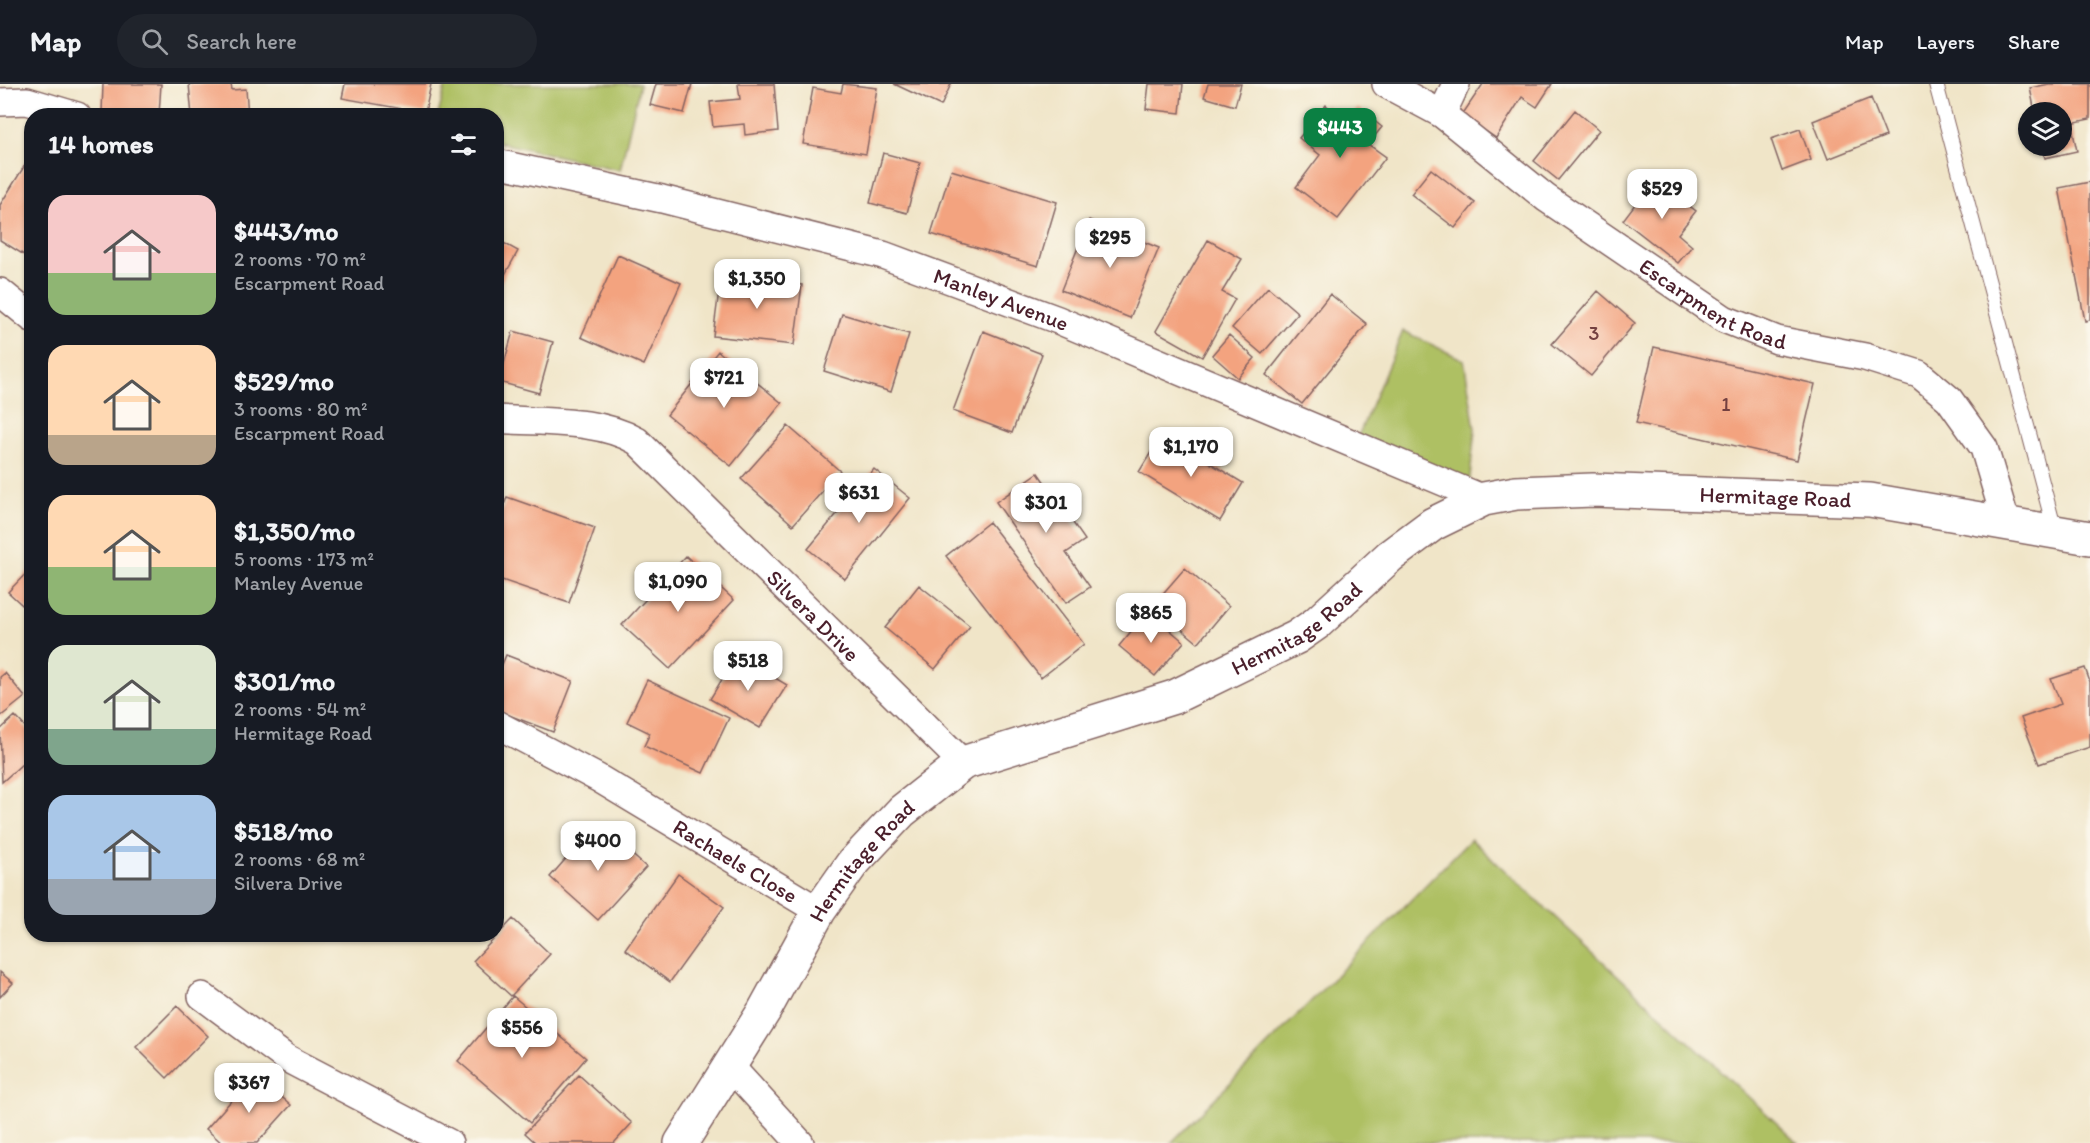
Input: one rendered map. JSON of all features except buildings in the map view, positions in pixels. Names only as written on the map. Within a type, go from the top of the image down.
[{"type":"street","name":"Escarpment Road","points":[[1386,84],[1442,114],[1546,198],[1724,319],[1777,340],[1865,357],[1919,374],[1949,399],[1984,448],[2006,522]]},
{"type":"street","points":[[1442,114],[1456,84]]},
{"type":"street","points":[[0,102],[27,101],[50,108]]},
{"type":"street","name":"Manley Avenue","points":[[504,165],[662,200],[883,255],[1058,320],[1484,499]]},
{"type":"street","points":[[0,291],[24,311]]},
{"type":"street","name":"Silvera Drive","points":[[504,420],[597,427],[620,431],[637,441],[963,763]]},
{"type":"street","name":"Hermitage Road","points":[[681,1143],[764,1011],[819,911],[852,864],[902,811],[963,763],[1174,697],[1297,637],[1317,623],[1390,556],[1433,524],[1484,499],[1515,493],[1593,490],[1870,500],[2090,538]]},
{"type":"street","name":"Rachaels Close","points":[[504,728],[598,778],[819,911]]},
{"type":"street","points":[[202,996],[286,1058],[449,1143]]},
{"type":"street","points":[[729,1065],[800,1143]]},
{"type":"lane","points":[[1936,84],[2055,531]]},
{"type":"green space","points":[[446,84],[640,84],[620,170],[504,144],[504,108],[440,108]]},
{"type":"green space","points":[[1403,331],[1464,360],[1475,429],[1469,486],[1353,448]]},
{"type":"green space","points":[[1471,839],[1798,1143],[1171,1143]]}]
